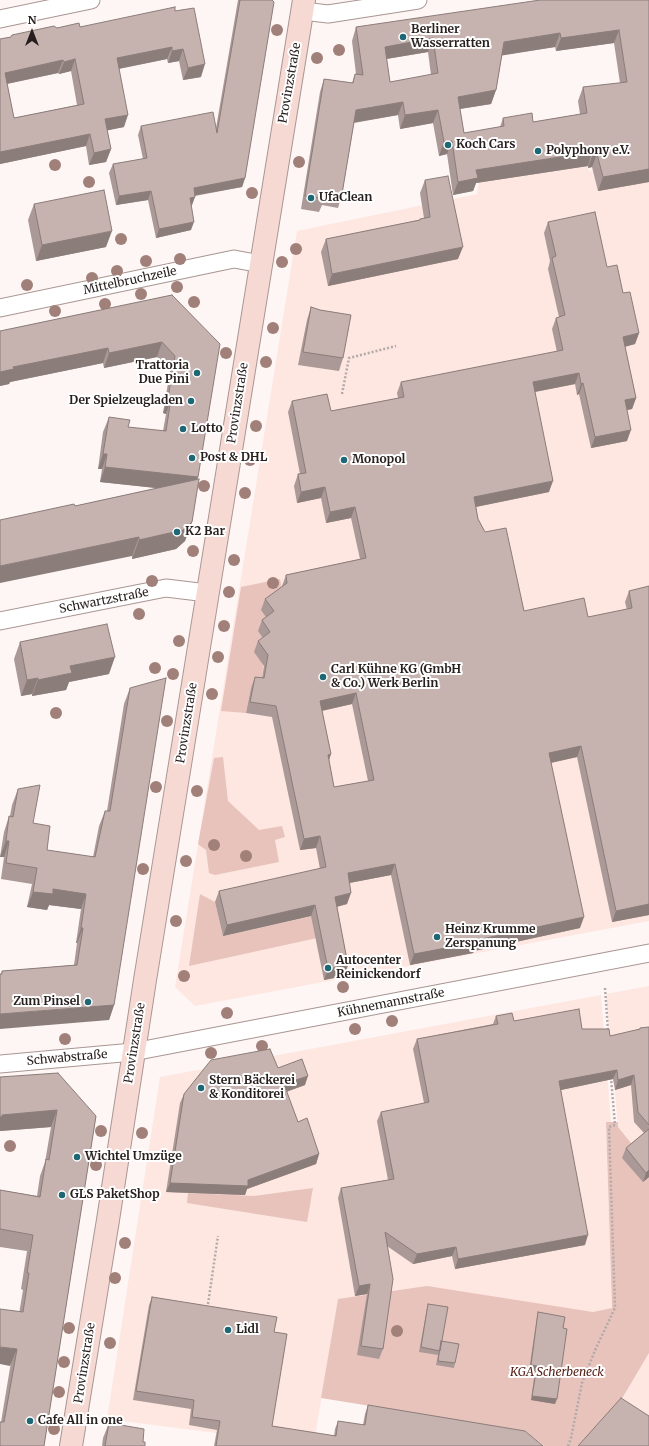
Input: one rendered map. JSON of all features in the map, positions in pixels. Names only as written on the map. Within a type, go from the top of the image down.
[{"type":"main road","name":"Provinzstraße","points":[[71,1446],[260,264],[304,6]]},
{"type":"street","points":[[0,18],[91,0]]},
{"type":"street","points":[[304,6],[328,14],[418,0]]},
{"type":"street","name":"Mittelbruchzeile","points":[[0,308],[234,260],[260,264]]},
{"type":"street","name":"Schwartzstraße","points":[[0,621],[166,588],[207,594]]},
{"type":"street","name":"Kühnemannstraße","points":[[133,1052],[649,953]]},
{"type":"street","name":"Schwabstraße","points":[[0,1064],[133,1052]]},
{"type":"path","points":[[342,394],[349,358],[396,346]]},
{"type":"path","points":[[605,988],[608,1034]]},
{"type":"path","points":[[568,1446],[582,1383],[596,1348],[615,1308],[609,1127],[615,1126],[611,1072]]},
{"type":"path","points":[[208,1304],[218,1236]]},
{"type":"shaded area","points":[[487,132],[588,166],[589,171],[649,158],[649,921],[195,1006],[175,987],[297,231],[477,194]]},
{"type":"shaded area","points":[[649,986],[649,1165],[618,1127],[606,994]]},
{"type":"shaded area","points":[[601,995],[611,1122],[606,1122],[612,1308],[593,1312],[338,1299],[314,1442],[216,1433],[107,1419],[160,1077]]},
{"type":"shaded area","points":[[649,1353],[649,1446],[580,1446],[617,1407]]},
{"type":"green space","points":[[280,579],[283,594],[270,622],[260,689],[251,688],[246,713],[221,711],[241,587]]},
{"type":"green space","points":[[223,757],[228,801],[259,830],[282,826],[285,837],[275,840],[279,862],[215,875],[209,873],[206,850],[198,844],[214,758]]},
{"type":"green space","points":[[200,894],[215,902],[223,936],[326,913],[317,938],[189,966]]},
{"type":"green space","name":"KGA Scherbeneck","points":[[606,1122],[618,1122],[618,1127],[649,1165],[649,1353],[617,1407],[580,1446],[544,1446],[525,1431],[321,1398],[338,1299],[427,1286],[593,1312],[612,1308]]},
{"type":"green space","points":[[313,1188],[307,1222],[187,1203],[188,1193],[254,1196]]},
{"type":"building","points":[[240,0],[272,0],[274,2],[245,178],[194,188],[195,197],[190,198],[194,222],[159,229],[151,191],[119,196],[113,164],[147,158],[141,126],[213,112],[217,133]]},
{"type":"building","points":[[540,0],[649,0],[649,169],[603,177],[597,154],[593,154],[592,152],[476,170],[478,178],[458,182],[452,141],[444,142],[438,110],[405,115],[403,102],[356,110],[342,194],[325,191],[324,198],[305,196],[324,79],[353,83],[355,74],[363,75],[356,27]],"holes":[[[619,30],[627,82],[583,87],[587,113],[533,122],[532,113],[503,118],[504,126],[464,133],[458,97],[496,90],[504,42],[560,33],[561,38]],[[433,38],[438,73],[390,82],[385,47]]]},
{"type":"building","points":[[175,7],[175,11],[194,8],[205,64],[188,68],[183,49],[172,51],[172,47],[117,58],[128,115],[105,119],[111,149],[94,153],[90,134],[0,152],[0,39],[54,26],[57,28],[79,23],[80,27]],"holes":[[[75,59],[84,104],[14,118],[5,73],[63,60],[64,62]]]},
{"type":"building","points":[[448,176],[463,247],[332,274],[326,239],[430,217],[425,180]]},
{"type":"building","points":[[104,190],[112,231],[42,245],[34,204]]},
{"type":"building","points":[[595,212],[607,267],[617,265],[623,293],[630,292],[639,333],[623,337],[636,398],[625,400],[631,430],[595,437],[583,383],[581,384],[579,373],[533,382],[553,481],[474,497],[478,519],[485,532],[506,528],[524,611],[584,598],[588,617],[632,608],[629,591],[649,586],[649,904],[616,911],[581,746],[549,753],[584,917],[477,940],[478,942],[414,954],[395,864],[348,873],[351,893],[335,897],[348,965],[328,969],[315,905],[227,925],[219,891],[326,867],[320,836],[304,839],[276,706],[250,702],[255,677],[264,678],[268,655],[258,641],[270,632],[262,620],[274,611],[265,599],[287,583],[286,575],[366,558],[355,507],[330,512],[325,487],[301,492],[298,474],[306,473],[292,401],[327,394],[331,411],[404,397],[401,382],[563,350],[556,318],[565,315],[552,258],[556,256],[548,222]],"holes":[[[356,693],[374,780],[334,787],[328,755],[331,754],[320,701]]]},
{"type":"building","points":[[172,295],[220,344],[198,477],[105,467],[107,454],[103,454],[109,417],[130,420],[128,427],[166,431],[171,398],[168,398],[175,356],[162,342],[109,353],[108,348],[13,367],[14,369],[0,372],[0,331]]},
{"type":"building","points":[[311,307],[351,315],[343,358],[303,352]]},
{"type":"building","points":[[199,479],[192,522],[183,530],[139,540],[139,537],[0,566],[0,520],[74,504],[75,506]]},
{"type":"building","points":[[107,624],[115,657],[70,666],[72,673],[38,680],[38,678],[27,680],[20,642]]},
{"type":"building","points":[[166,678],[114,1005],[0,1014],[0,974],[2,974],[2,971],[77,965],[83,928],[81,928],[86,894],[53,889],[53,894],[33,892],[37,868],[6,863],[9,841],[6,841],[9,816],[13,817],[18,789],[40,785],[33,823],[50,826],[47,850],[95,857],[105,811],[110,811],[130,688]]},
{"type":"building","points":[[579,1009],[582,1029],[609,1029],[610,1036],[649,1027],[649,1125],[638,1112],[634,1075],[618,1080],[617,1070],[559,1081],[588,1235],[458,1259],[456,1247],[417,1254],[385,1232],[393,1279],[383,1349],[361,1346],[370,1284],[359,1286],[341,1188],[394,1179],[381,1112],[429,1102],[417,1039],[498,1024],[496,1016],[512,1013],[514,1021]]},
{"type":"building","points":[[270,1049],[278,1068],[302,1059],[308,1076],[284,1084],[298,1122],[307,1118],[319,1154],[248,1180],[248,1186],[170,1183],[184,1094],[211,1060]]},
{"type":"building","points":[[58,1073],[96,1116],[44,1446],[0,1446],[0,1422],[4,1422],[17,1349],[0,1347],[0,1309],[23,1312],[33,1235],[0,1229],[0,1190],[40,1197],[46,1159],[49,1160],[57,1110],[2,1115],[2,1117],[0,1117],[0,1077]]},
{"type":"building","points":[[649,1129],[649,1170],[646,1173],[626,1148]]},
{"type":"building","points":[[152,1297],[277,1317],[274,1332],[287,1334],[272,1426],[336,1436],[338,1421],[365,1425],[368,1405],[525,1431],[543,1446],[216,1446],[220,1421],[192,1417],[194,1400],[136,1391]]},
{"type":"building","points":[[428,1304],[448,1307],[440,1351],[421,1347]]},
{"type":"building","points":[[538,1312],[565,1317],[563,1328],[567,1329],[557,1399],[532,1396],[537,1366],[531,1365]]},
{"type":"building","points":[[441,1341],[459,1344],[455,1363],[438,1361]]},
{"type":"building","points":[[621,1398],[649,1416],[649,1446],[578,1446]]},
{"type":"building","points":[[109,1423],[144,1429],[143,1442],[145,1442],[145,1446],[105,1446]]},
{"type":"place","name":"Berliner Wasserratten","points":[[403,37]]},
{"type":"place","name":"Koch Cars","points":[[448,145]]},
{"type":"place","name":"Polyphony e.V.","points":[[538,151]]},
{"type":"place","name":"UfaClean","points":[[311,198]]},
{"type":"place","name":"Trattoria Due Pini","points":[[197,373]]},
{"type":"place","name":"Der Spielzeugladen","points":[[191,401]]},
{"type":"place","name":"Lotto","points":[[183,429]]},
{"type":"place","name":"Post & DHL","points":[[192,458]]},
{"type":"place","name":"Monopol","points":[[344,460]]},
{"type":"place","name":"K2 Bar","points":[[177,532]]},
{"type":"place","name":"Carl Kühne KG (GmbH & Co.) Werk Berlin","points":[[323,677]]},
{"type":"place","name":"Heinz Krumme Zerspanung","points":[[437,937]]},
{"type":"place","name":"Autocenter Reinickendorf","points":[[328,968]]},
{"type":"place","name":"Zum Pinsel","points":[[88,1002]]},
{"type":"place","name":"Stern Bäckerei & Konditorei","points":[[201,1088]]},
{"type":"place","name":"Wichtel Umzüge","points":[[77,1157]]},
{"type":"place","name":"GLS PaketShop","points":[[62,1195]]},
{"type":"place","name":"Lidl","points":[[228,1330]]},
{"type":"place","name":"Cafe All in one","points":[[30,1421]]}]
